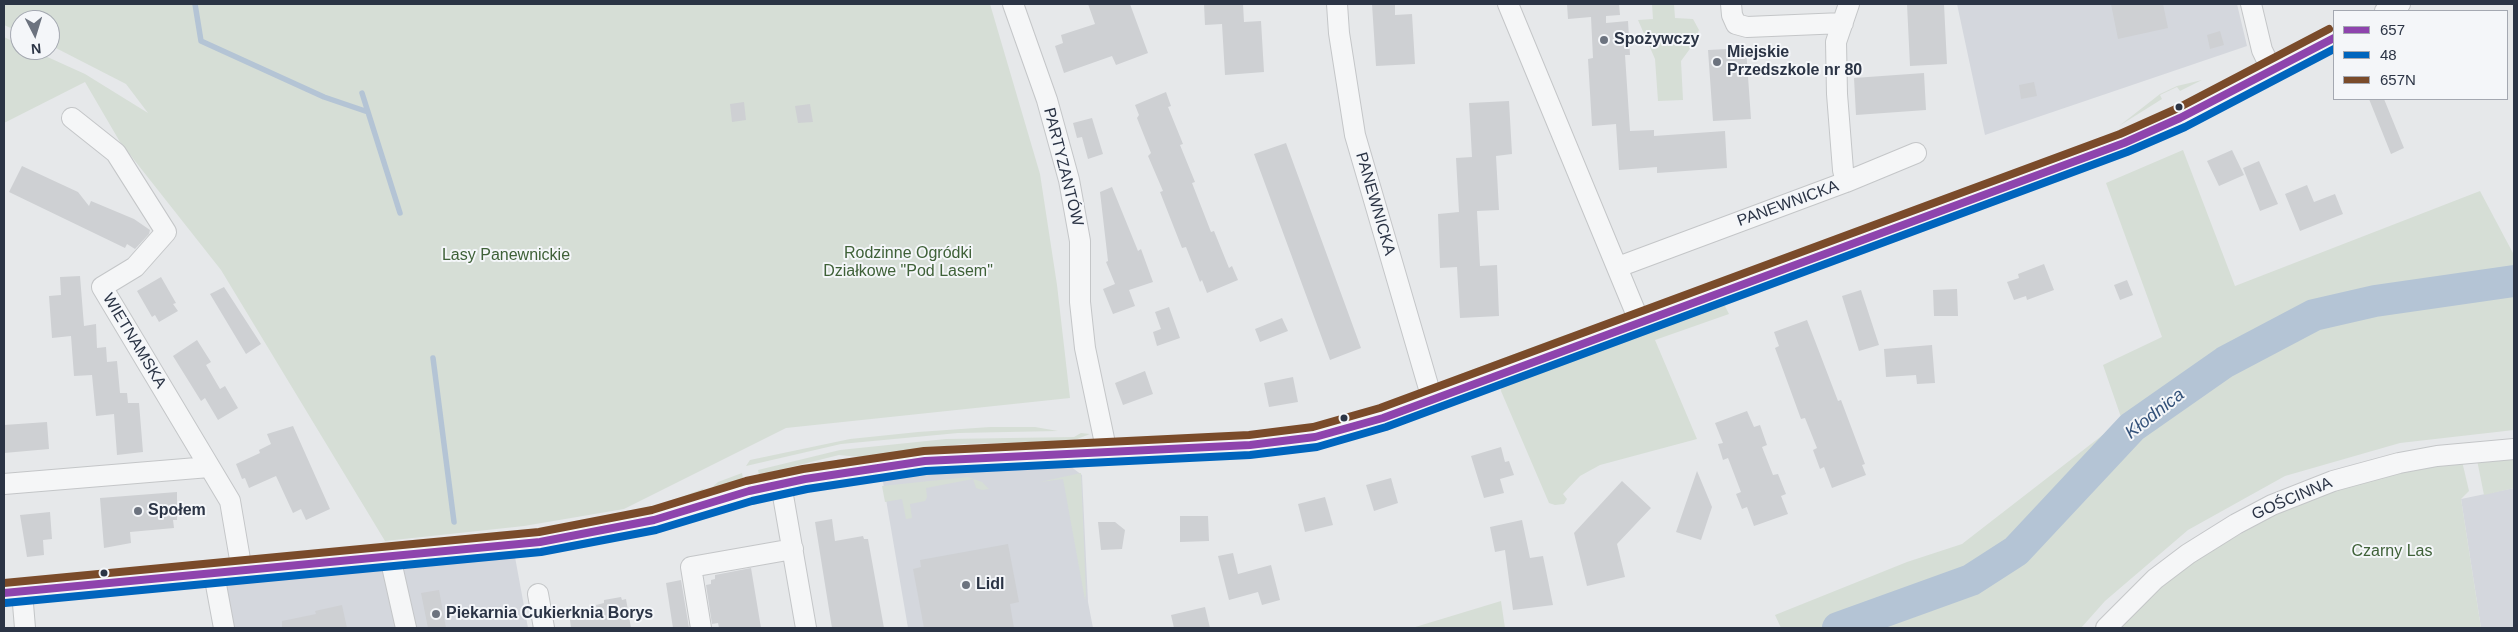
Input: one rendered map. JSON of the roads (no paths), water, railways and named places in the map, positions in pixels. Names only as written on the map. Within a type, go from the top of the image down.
[{"type":"street","name":"PARTYZANTÓW","points":[[1013,4],[1046,100],[1069,180],[1080,241],[1080,302],[1085,348],[1107,453]]},
{"type":"street","name":"PANEWNICKA","points":[[1337,4],[1339,33],[1355,135],[1432,400]]},
{"type":"street","points":[[1508,4],[1640,323]]},
{"type":"street","name":"PANEWNICKA","points":[[1731,4],[1732,15],[1736,24],[1747,27],[1846,13],[1836,42],[1839,113],[1846,182]]},
{"type":"street","points":[[2251,4],[2262,50],[2272,71]]},
{"type":"street","points":[[2388,10],[2400,4]]},
{"type":"street","points":[[24,628],[13,593],[390,557],[574,537],[654,520],[781,484],[854,470],[925,461],[997,456],[1250,446],[1295,441],[1360,425],[2124,143],[2171,122],[2333,39]]},
{"type":"street","name":"WIETNAMSKA","points":[[72,118],[116,153],[166,232],[134,267],[102,287],[230,501],[242,570]]},
{"type":"street","name":"PANEWNICKA","points":[[1618,267],[1916,154]]},
{"type":"street","name":"GOŚCINNA","points":[[2106,628],[2155,579],[2188,554],[2236,524],[2278,503],[2333,481],[2399,463],[2438,456],[2514,449]]},
{"type":"street","points":[[4,484],[209,467]]},
{"type":"street","points":[[781,484],[806,628]]},
{"type":"street","points":[[702,628],[691,568],[793,549]]},
{"type":"street","points":[[390,557],[406,628]]},
{"type":"street","points":[[214,574],[224,628]]},
{"type":"street","points":[[538,594],[544,628]]},
{"type":"waterway","points":[[195,4],[201,41],[324,97],[368,112]]},
{"type":"waterway","points":[[362,93],[400,213]]},
{"type":"waterway","name":"Kłodnica","points":[[1838,628],[1971,580],[2016,551],[2132,427],[2225,362],[2314,315],[2375,301],[2514,281]]},
{"type":"waterway","points":[[433,358],[454,522]]},
{"type":"waterway","points":[[1884,598],[1893,608]]},
{"type":"place","name":"Spożywczy","points":[[1604,40]]},
{"type":"place","name":"Miejskie Przedszkole nr 80","points":[[1717,62]]},
{"type":"place","name":"Społem","points":[[138,511]]},
{"type":"place","name":"Lidl","points":[[966,585]]},
{"type":"place","name":"Piekarnia Cukierknia Borys","points":[[436,614]]},
{"type":"park label","name":"Lasy Panewnickie","points":[[506,256]]},
{"type":"park label","name":"Rodzinne Ogródki Działkowe \"Pod Lasem\"","points":[[908,263]]},
{"type":"park label","name":"Czarny Las","points":[[2392,552]]}]
